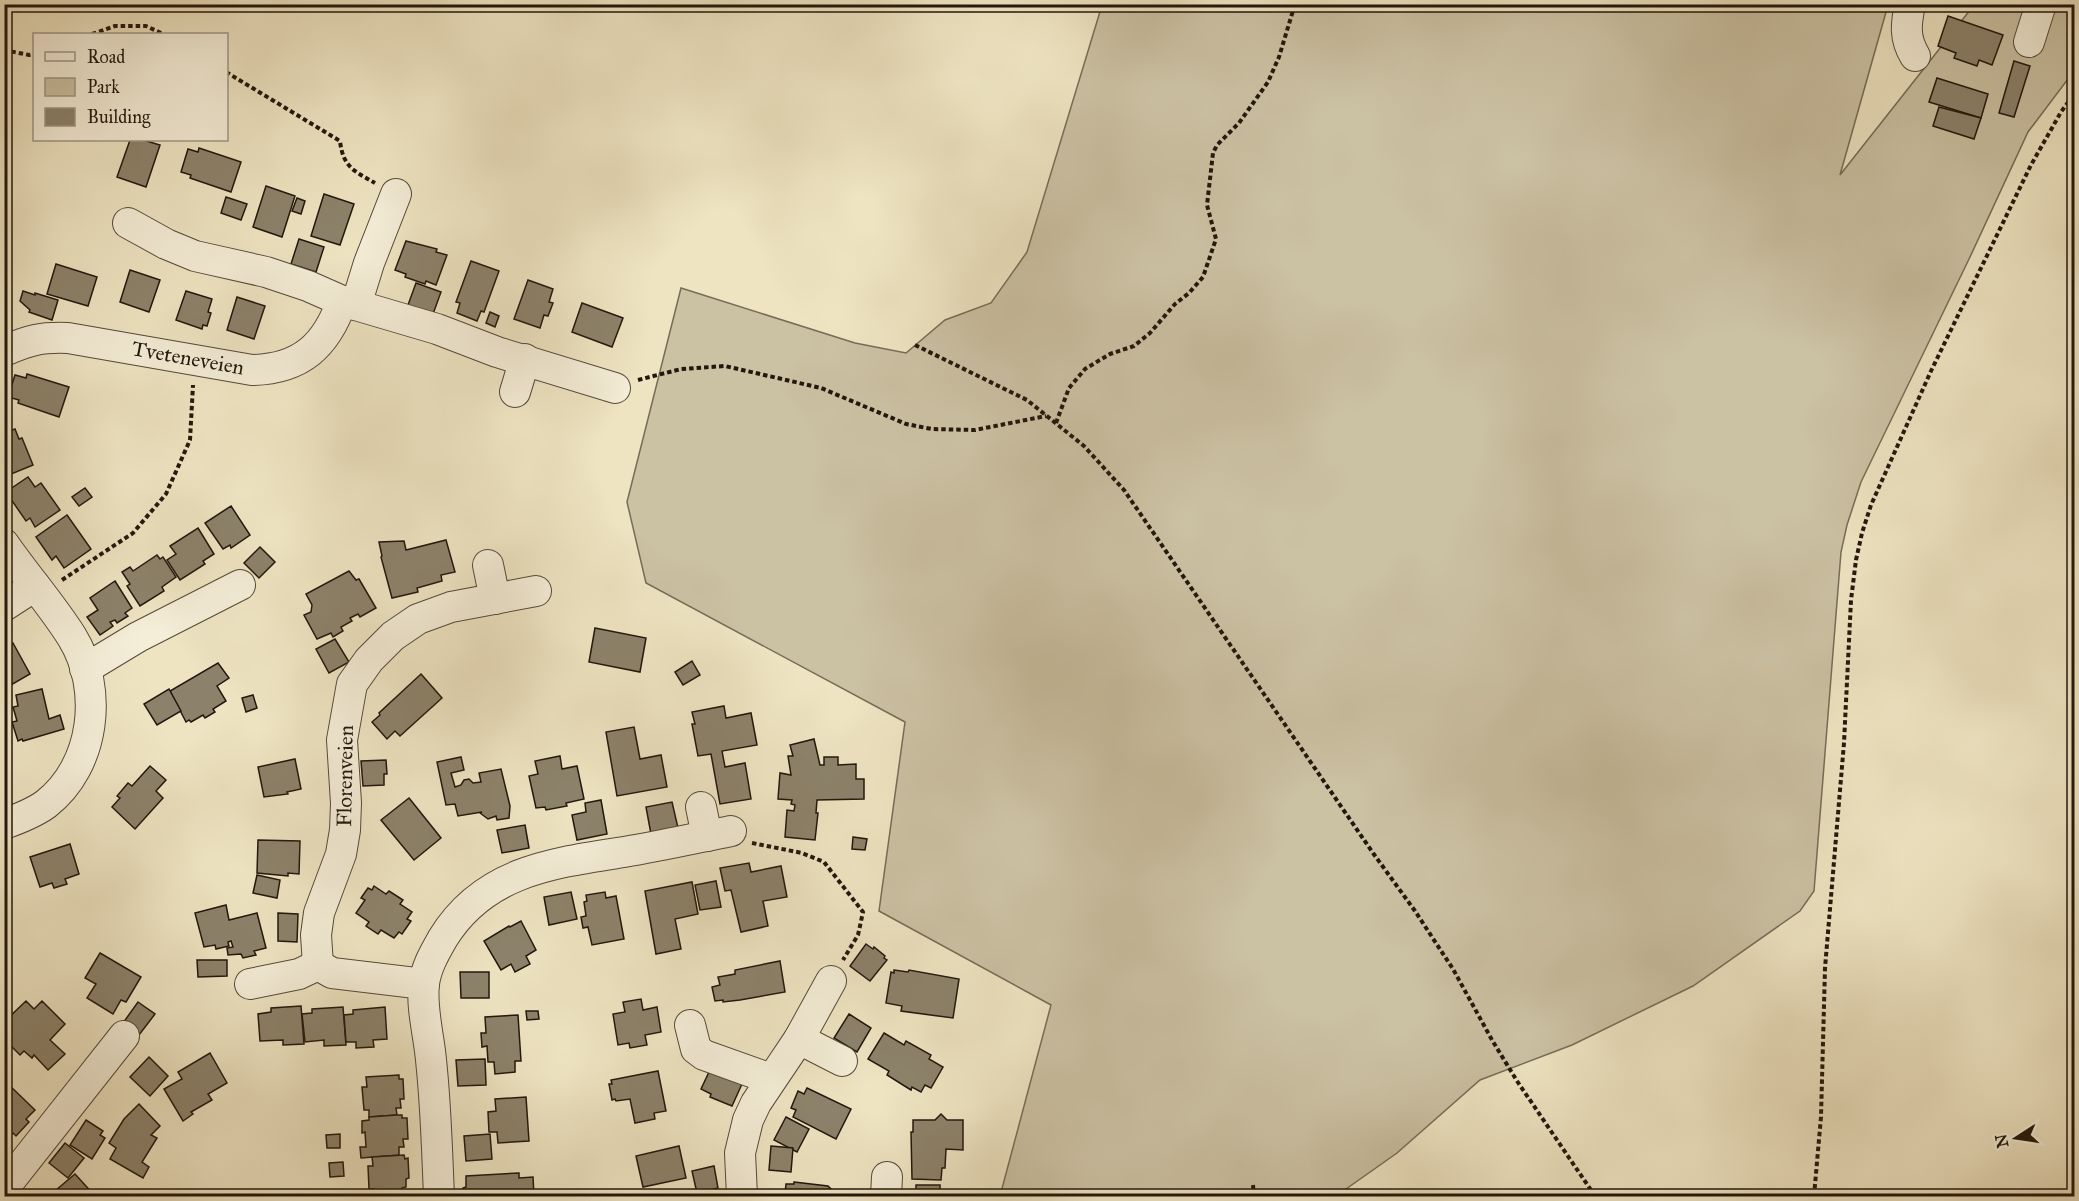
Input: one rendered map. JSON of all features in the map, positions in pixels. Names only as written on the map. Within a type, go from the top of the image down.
[{"type":"street","points":[[1910,4],[1907,44],[1915,56]]},
{"type":"street","points":[[2029,42],[2041,4]]},
{"type":"street","name":"Tveteneveien","points":[[4,351],[41,337],[68,338],[252,370],[272,370],[288,366],[303,358],[315,347],[338,314],[349,303],[369,263],[396,194]]},
{"type":"street","points":[[128,223],[166,244],[195,256],[266,272],[349,303],[437,329],[497,352],[615,388]]},
{"type":"street","points":[[515,392],[525,359]]},
{"type":"street","points":[[4,544],[73,638],[88,680],[91,708],[89,730],[82,755],[72,776],[45,805],[4,824]]},
{"type":"street","points":[[488,565],[495,599]]},
{"type":"street","points":[[85,669],[138,637],[240,585]]},
{"type":"street","points":[[4,606],[38,590]]},
{"type":"street","name":"Florenveien","points":[[318,965],[316,935],[320,913],[341,854],[345,830],[346,803],[342,740],[352,684],[369,660],[393,636],[418,619],[451,607],[536,591]]},
{"type":"street","points":[[438,1197],[436,1124],[424,984],[431,960],[456,918],[495,885],[521,873],[713,825]]},
{"type":"street","points":[[249,984],[299,975],[318,965],[332,973],[424,984]]},
{"type":"street","points":[[742,1197],[740,1153],[756,1103],[799,1039],[831,981]]},
{"type":"street","points":[[690,1025],[696,1048],[704,1055],[771,1079]]},
{"type":"street","points":[[4,1188],[124,1036]]},
{"type":"street","points":[[799,1039],[842,1061]]},
{"type":"path","points":[[1056,423],[1069,388],[1085,369],[1110,354],[1134,346],[1150,333],[1175,304],[1189,294],[1203,277],[1216,239],[1207,205],[1213,153],[1217,145],[1239,123],[1268,82],[1279,57],[1295,4]]},
{"type":"path","points":[[95,33],[115,26],[146,26],[161,33]]},
{"type":"path","points":[[4,50],[33,54]]},
{"type":"path","points":[[228,73],[340,141],[344,160],[354,171],[396,194]]},
{"type":"path","points":[[1814,1197],[1821,1117],[1825,968],[1844,743],[1851,600],[1862,533],[1931,371],[2048,134],[2074,94]]},
{"type":"path","points":[[915,345],[1028,400],[1084,446],[1124,490],[1453,969],[1517,1081],[1595,1197]]},
{"type":"path","points":[[38,590],[133,532],[166,494],[190,440],[195,360]]},
{"type":"path","points":[[615,388],[681,369],[725,366],[821,388],[906,424],[932,429],[975,430],[1047,416]]},
{"type":"path","points":[[713,825],[754,844],[802,852],[824,862],[863,912],[858,935],[831,981]]},
{"type":"path","points":[[1253,1185],[1254,1197]]},
{"type":"green space","points":[[1102,5],[1888,5],[1840,175],[1974,5],[2074,5],[2074,71],[2028,132],[1861,482],[1847,525],[1841,552],[1814,891],[1800,911],[1693,986],[1572,1045],[1480,1080],[1397,1153],[1336,1196],[1000,1196],[1051,1005],[879,911],[905,722],[646,583],[627,502],[681,288],[855,343],[906,353],[945,320],[991,303],[1027,252]]},
{"type":"building","points":[[1948,16],[2003,35],[1992,65],[1979,60],[1977,66],[1954,58],[1956,53],[1938,46]]},
{"type":"building","points":[[2014,61],[2030,66],[2014,117],[1999,113]]},
{"type":"building","points":[[1937,78],[1988,94],[1981,118],[1929,102]]},
{"type":"building","points":[[1939,107],[1981,118],[1974,139],[1933,126]]},
{"type":"building","points":[[130,141],[146,141],[160,145],[146,187],[117,177]]},
{"type":"building","points":[[199,148],[241,162],[231,192],[190,178],[191,175],[181,172],[188,149],[198,152]]},
{"type":"building","points":[[266,186],[295,196],[282,237],[253,227]]},
{"type":"building","points":[[324,194],[354,204],[340,245],[311,236]]},
{"type":"building","points":[[226,197],[247,204],[241,220],[221,213]]},
{"type":"building","points":[[297,198],[305,201],[301,214],[292,211]]},
{"type":"building","points":[[299,239],[324,247],[316,272],[291,264]]},
{"type":"building","points":[[406,241],[437,249],[436,252],[447,255],[436,285],[405,277],[406,274],[395,270]]},
{"type":"building","points":[[471,261],[499,271],[484,312],[481,311],[477,321],[457,313],[460,303],[456,302]]},
{"type":"building","points":[[56,264],[97,277],[88,306],[47,294]]},
{"type":"building","points":[[130,270],[160,280],[149,312],[120,302]]},
{"type":"building","points":[[528,280],[553,289],[549,302],[553,303],[548,316],[544,315],[540,328],[514,319]]},
{"type":"building","points":[[416,283],[441,292],[433,314],[408,305]]},
{"type":"building","points":[[23,291],[58,300],[52,320],[29,312],[30,310],[20,301]]},
{"type":"building","points":[[186,291],[212,299],[207,326],[203,325],[202,329],[176,320]]},
{"type":"building","points":[[237,297],[265,306],[254,339],[227,330]]},
{"type":"building","points":[[582,303],[623,318],[612,347],[572,332]]},
{"type":"building","points":[[490,312],[499,316],[495,327],[486,323]]},
{"type":"building","points":[[27,374],[69,387],[59,417],[18,403],[19,400],[8,397],[15,375],[26,378]]},
{"type":"building","points":[[15,429],[19,439],[22,438],[33,465],[4,477],[4,433]]},
{"type":"building","points":[[28,477],[35,487],[41,483],[60,510],[35,527],[30,518],[26,521],[6,492]]},
{"type":"building","points":[[85,488],[92,497],[79,506],[72,497]]},
{"type":"building","points":[[231,506],[250,535],[231,548],[230,545],[223,549],[205,523]]},
{"type":"building","points":[[67,515],[91,549],[64,568],[56,556],[52,560],[36,537]]},
{"type":"building","points":[[198,528],[214,554],[203,561],[205,564],[180,580],[167,560],[176,554],[170,546]]},
{"type":"building","points":[[446,540],[455,572],[441,575],[442,581],[417,588],[418,592],[392,598],[379,542],[404,541],[406,550]]},
{"type":"building","points":[[260,547],[275,562],[259,578],[244,563]]},
{"type":"building","points":[[157,555],[160,559],[163,557],[176,577],[162,587],[164,591],[140,606],[127,586],[130,584],[122,572],[130,567],[133,571]]},
{"type":"building","points":[[349,571],[356,580],[359,579],[376,608],[360,617],[358,614],[350,618],[352,621],[341,627],[343,631],[333,637],[331,633],[317,639],[304,615],[311,612],[312,605],[306,594]]},
{"type":"building","points":[[115,581],[132,608],[125,613],[128,616],[117,623],[115,620],[110,622],[113,626],[100,635],[87,617],[98,610],[90,598]]},
{"type":"building","points":[[595,628],[646,638],[640,672],[589,662]]},
{"type":"building","points":[[4,639],[9,646],[13,643],[30,674],[4,689]]},
{"type":"building","points":[[335,639],[349,662],[329,673],[316,649]]},
{"type":"building","points":[[692,661],[700,675],[683,685],[675,672]]},
{"type":"building","points":[[218,663],[229,678],[217,686],[226,701],[213,709],[215,712],[205,718],[203,715],[191,722],[189,720],[186,722],[170,691]]},
{"type":"building","points":[[421,674],[442,698],[400,736],[395,731],[387,739],[372,722]]},
{"type":"building","points":[[42,689],[49,719],[60,715],[64,729],[18,741],[12,722],[17,721],[13,707],[18,706],[16,695]]},
{"type":"building","points":[[169,689],[181,711],[157,725],[144,704]]},
{"type":"building","points":[[253,695],[257,708],[246,712],[242,698]]},
{"type":"building","points":[[724,706],[726,718],[751,713],[757,745],[722,751],[725,767],[745,763],[751,799],[720,804],[711,754],[698,756],[692,712]]},
{"type":"building","points":[[634,727],[640,759],[661,755],[667,787],[617,796],[606,732]]},
{"type":"building","points":[[814,739],[820,765],[824,765],[824,757],[838,757],[838,765],[856,764],[856,779],[864,779],[864,799],[817,800],[815,840],[785,837],[787,810],[794,811],[795,805],[791,804],[792,800],[778,799],[780,773],[791,775],[788,756],[793,756],[790,745]]},
{"type":"building","points":[[560,756],[562,769],[577,766],[584,799],[566,803],[567,806],[546,810],[545,807],[536,808],[529,776],[538,774],[535,761]]},
{"type":"building","points":[[461,757],[464,770],[451,773],[455,787],[469,779],[473,783],[481,782],[479,773],[501,769],[510,806],[509,818],[497,820],[496,816],[488,819],[480,813],[482,812],[458,816],[455,804],[446,805],[437,762]]},
{"type":"building","points":[[295,759],[301,789],[287,792],[288,794],[264,797],[258,767]]},
{"type":"building","points":[[386,760],[387,774],[384,774],[384,785],[363,786],[361,761]]},
{"type":"building","points":[[150,766],[166,780],[156,791],[163,798],[135,829],[112,807],[120,798],[117,796],[128,783],[132,786]]},
{"type":"building","points":[[409,798],[441,838],[414,860],[381,820]]},
{"type":"building","points":[[601,800],[607,834],[577,840],[572,815],[586,812],[585,803]]},
{"type":"building","points":[[672,802],[678,828],[651,834],[646,807]]},
{"type":"building","points":[[525,825],[529,848],[502,853],[497,830]]},
{"type":"building","points":[[853,837],[867,839],[865,850],[852,849]]},
{"type":"building","points":[[258,840],[300,841],[299,874],[288,873],[288,876],[257,873]]},
{"type":"building","points":[[70,844],[79,874],[65,879],[67,884],[54,888],[52,883],[40,887],[30,857]]},
{"type":"building","points":[[749,863],[751,872],[781,866],[787,897],[763,901],[768,926],[741,932],[731,890],[725,891],[720,868]]},
{"type":"building","points":[[257,875],[280,880],[277,898],[253,893]]},
{"type":"building","points":[[716,881],[721,907],[700,910],[695,885]]},
{"type":"building","points":[[692,882],[698,914],[675,919],[681,949],[656,954],[645,891]]},
{"type":"building","points":[[374,886],[386,894],[389,891],[403,900],[400,904],[412,912],[407,919],[411,921],[402,934],[399,932],[394,938],[381,930],[378,934],[366,926],[369,922],[356,913],[365,900],[361,898],[368,888],[372,890]]},
{"type":"building","points":[[571,892],[577,919],[549,925],[544,897]]},
{"type":"building","points":[[605,892],[606,898],[616,896],[624,939],[592,945],[588,927],[583,928],[581,917],[586,916],[584,902],[587,901],[586,895]]},
{"type":"building","points":[[226,905],[229,920],[257,913],[266,948],[254,951],[256,955],[243,958],[241,954],[228,955],[227,948],[233,947],[231,941],[228,942],[229,946],[216,949],[215,945],[204,947],[195,913]]},
{"type":"building","points":[[278,913],[298,914],[297,942],[278,941]]},
{"type":"building","points":[[521,921],[536,950],[526,956],[530,964],[515,972],[511,964],[501,970],[484,941]]},
{"type":"building","points":[[866,944],[873,949],[874,947],[887,960],[870,981],[850,966]]},
{"type":"building","points":[[100,953],[141,977],[126,1002],[121,1000],[113,1014],[87,998],[96,984],[85,978]]},
{"type":"building","points":[[197,960],[227,960],[227,976],[198,977]]},
{"type":"building","points":[[780,961],[785,992],[740,1000],[715,1001],[712,987],[720,985],[718,977],[735,974],[735,970]]},
{"type":"building","points":[[894,970],[908,972],[909,970],[959,979],[953,1018],[901,1011],[902,1006],[886,1003],[891,972],[894,973]]},
{"type":"building","points":[[460,972],[489,972],[489,998],[461,998]]},
{"type":"building","points":[[641,999],[643,1010],[657,1007],[661,1032],[645,1035],[647,1045],[630,1048],[629,1043],[618,1045],[613,1014],[625,1012],[623,1002]]},
{"type":"building","points":[[26,1001],[34,1009],[42,1001],[65,1024],[50,1040],[65,1054],[48,1070],[34,1055],[32,1058],[24,1051],[20,1055],[4,1039],[4,1022]]},
{"type":"building","points":[[138,1002],[155,1014],[139,1035],[123,1023]]},
{"type":"building","points":[[301,1006],[304,1044],[283,1045],[283,1040],[260,1041],[258,1014],[271,1012],[271,1008]]},
{"type":"building","points":[[343,1007],[346,1045],[324,1046],[324,1040],[305,1042],[302,1014],[312,1013],[312,1009]]},
{"type":"building","points":[[385,1007],[387,1039],[373,1040],[374,1047],[356,1048],[356,1042],[346,1042],[344,1015],[353,1014],[353,1010]]},
{"type":"building","points":[[526,1011],[538,1011],[539,1019],[527,1020]]},
{"type":"building","points":[[849,1014],[871,1028],[857,1052],[834,1038]]},
{"type":"building","points":[[518,1015],[521,1061],[515,1061],[515,1072],[495,1074],[494,1062],[488,1062],[487,1046],[482,1047],[481,1033],[486,1033],[485,1017]]},
{"type":"building","points":[[884,1033],[904,1045],[906,1041],[931,1055],[929,1059],[943,1067],[931,1088],[925,1085],[921,1092],[912,1087],[911,1090],[887,1075],[889,1071],[868,1059]]},
{"type":"building","points":[[210,1053],[227,1083],[208,1094],[212,1100],[191,1112],[193,1114],[183,1121],[164,1089],[182,1079],[178,1072]]},
{"type":"building","points":[[149,1057],[168,1076],[150,1096],[130,1077]]},
{"type":"building","points":[[485,1059],[486,1085],[458,1086],[456,1060]]},
{"type":"building","points":[[710,1070],[742,1084],[732,1106],[710,1097],[711,1094],[701,1089]]},
{"type":"building","points":[[658,1071],[666,1111],[654,1113],[655,1119],[635,1123],[630,1099],[612,1100],[609,1084],[612,1084],[611,1080]]},
{"type":"building","points":[[399,1075],[399,1079],[403,1079],[404,1099],[400,1099],[401,1108],[396,1108],[397,1115],[369,1117],[369,1110],[364,1110],[362,1087],[367,1087],[366,1077]]},
{"type":"building","points":[[8,1084],[35,1110],[26,1119],[29,1122],[16,1136],[13,1133],[4,1142],[4,1087]]},
{"type":"building","points":[[807,1088],[851,1109],[836,1139],[793,1117],[796,1110],[791,1108],[798,1091],[804,1094]]},
{"type":"building","points":[[526,1097],[529,1141],[498,1143],[497,1132],[489,1132],[488,1112],[496,1111],[495,1099]]},
{"type":"building","points":[[139,1104],[160,1126],[151,1135],[157,1138],[142,1162],[149,1167],[143,1178],[110,1159],[116,1148],[109,1143],[124,1119]]},
{"type":"building","points":[[941,1114],[947,1120],[963,1120],[963,1150],[946,1149],[945,1168],[942,1168],[941,1180],[912,1179],[913,1120],[935,1120]]},
{"type":"building","points":[[402,1115],[402,1118],[407,1118],[408,1139],[403,1139],[404,1147],[399,1147],[399,1155],[361,1158],[360,1147],[366,1147],[365,1132],[362,1133],[362,1121],[369,1120],[369,1117]]},
{"type":"building","points":[[786,1117],[809,1129],[797,1152],[774,1140]]},
{"type":"building","points":[[86,1120],[103,1131],[100,1135],[105,1138],[92,1159],[70,1145]]},
{"type":"building","points":[[340,1134],[340,1148],[327,1148],[326,1135]]},
{"type":"building","points":[[490,1134],[492,1159],[466,1161],[464,1136]]},
{"type":"building","points":[[65,1143],[84,1158],[68,1178],[49,1163]]},
{"type":"building","points":[[679,1146],[686,1178],[643,1187],[636,1156]]},
{"type":"building","points":[[771,1146],[793,1148],[791,1172],[769,1170]]},
{"type":"building","points":[[404,1155],[405,1159],[408,1158],[409,1178],[406,1179],[406,1187],[402,1188],[402,1195],[375,1196],[374,1189],[369,1189],[368,1166],[373,1166],[372,1157]]},
{"type":"building","points":[[343,1162],[344,1176],[330,1177],[329,1163]]},
{"type":"building","points":[[714,1166],[718,1188],[697,1193],[692,1171]]},
{"type":"building","points":[[519,1173],[519,1178],[533,1177],[534,1196],[464,1196],[466,1176]]},
{"type":"building","points":[[75,1174],[95,1196],[49,1196]]},
{"type":"building","points":[[794,1182],[828,1186],[833,1191],[833,1196],[781,1196],[781,1193],[785,1194],[786,1184],[794,1184]]},
{"type":"building","points":[[916,1185],[940,1185],[940,1196],[916,1196]]}]
